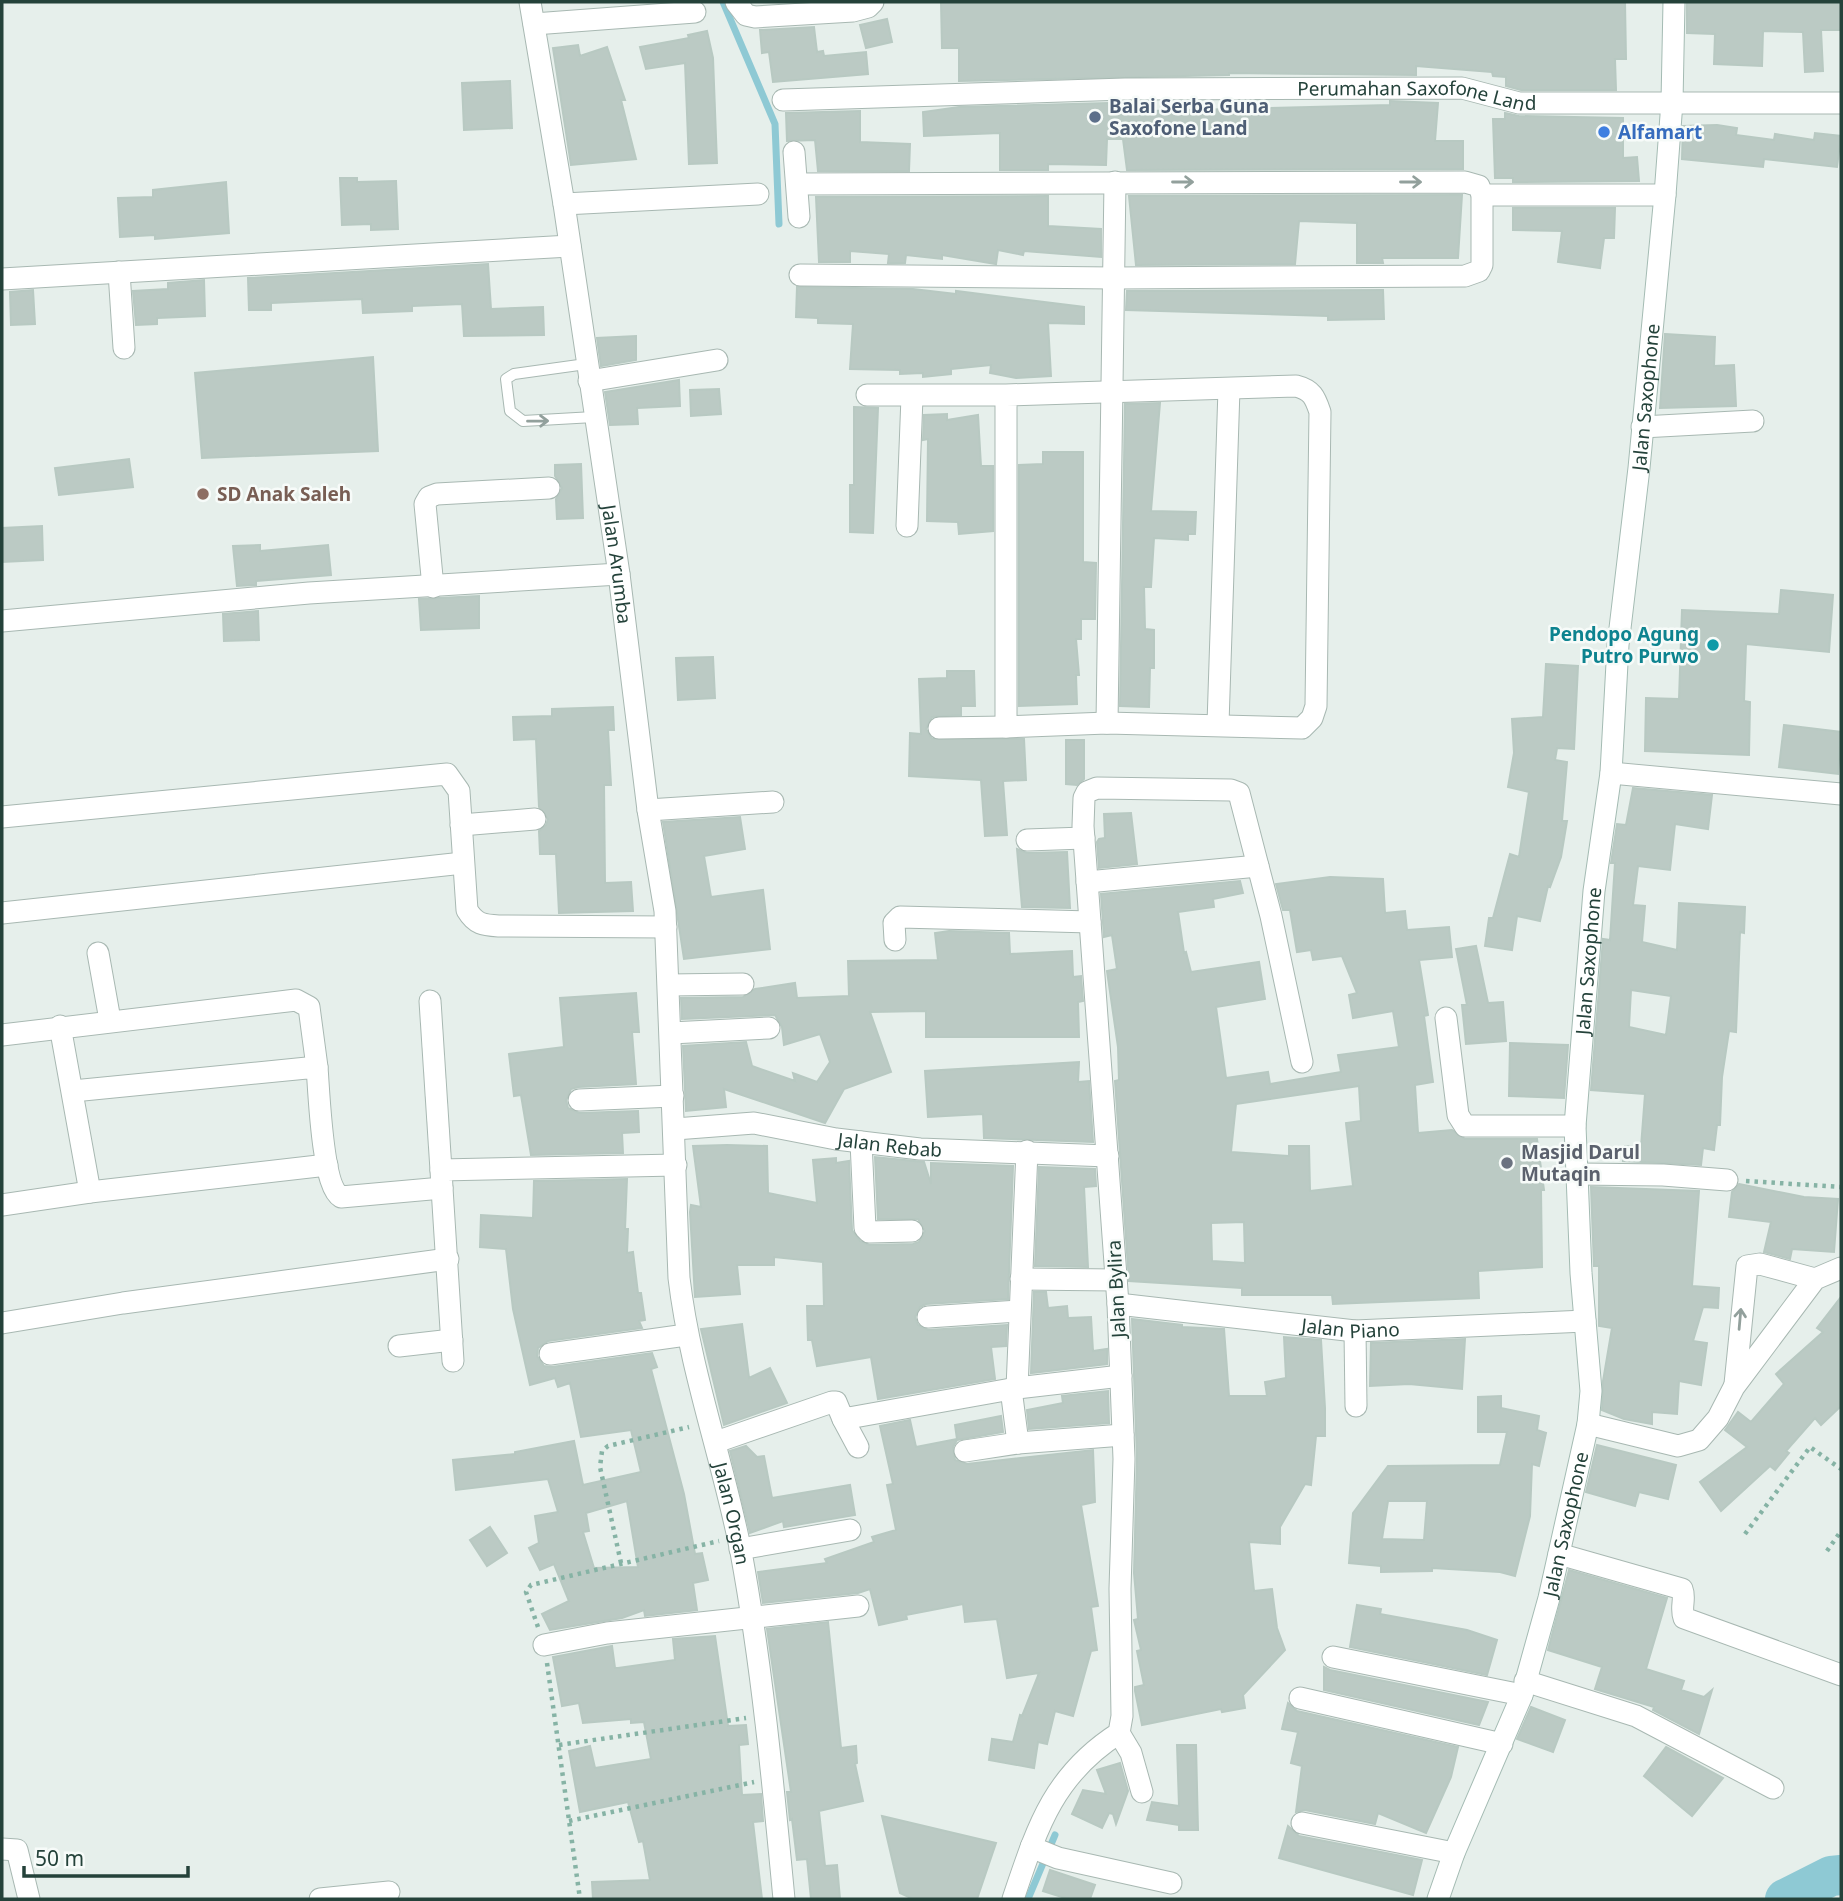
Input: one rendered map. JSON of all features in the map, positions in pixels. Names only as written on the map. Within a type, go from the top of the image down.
[{"type":"street","name":"Jalan Arumba","points":[[530,2],[564,204],[619,574],[648,810],[666,927],[675,1129]]},
{"type":"street","points":[[736,2],[746,15],[755,17],[853,11],[868,7],[873,2]]},
{"type":"street","name":"Jalan Saxophone","points":[[1438,1899],[1454,1853],[1524,1688],[1559,1554],[1588,1424],[1591,1391],[1575,1126],[1594,891],[1611,773],[1618,645],[1665,195],[1672,102],[1674,2]]},
{"type":"street","points":[[534,24],[695,12]]},
{"type":"street","name":"Perumahan Saxofone Land","points":[[783,100],[1125,89],[1462,88],[1519,103],[1841,103]]},
{"type":"street","points":[[794,152],[799,218]]},
{"type":"street","points":[[1107,723],[1115,390],[1115,181]]},
{"type":"street","points":[[797,184],[1465,182],[1479,186],[1482,195],[1482,264],[1472,275],[1114,278],[800,275]]},
{"type":"street","points":[[564,204],[758,194]]},
{"type":"street","points":[[1482,195],[1665,195]]},
{"type":"street","points":[[2,279],[570,246]]},
{"type":"street","points":[[119,272],[124,348]]},
{"type":"street","points":[[587,373],[717,360]]},
{"type":"street","points":[[867,395],[912,397],[1296,386],[1306,389],[1315,397],[1320,412],[1316,706],[1312,718],[1303,727],[1107,723],[939,728]]},
{"type":"street","points":[[1218,724],[1229,389]]},
{"type":"street","points":[[1006,395],[1006,727]]},
{"type":"street","points":[[907,526],[912,397]]},
{"type":"street","points":[[1642,427],[1753,421]]},
{"type":"street","points":[[433,587],[425,504],[429,497],[437,494],[549,488]]},
{"type":"street","points":[[2,621],[309,593],[619,574]]},
{"type":"street","points":[[2,817],[439,772],[452,777],[457,785],[467,910],[474,921],[481,925],[666,927]]},
{"type":"street","points":[[1611,773],[1841,794]]},
{"type":"street","name":"Jalan Bylira","points":[[1124,1742],[1120,1589],[1123,1435],[1118,1304],[1094,1003],[1084,798],[1092,788],[1235,791],[1240,797],[1258,866]]},
{"type":"street","points":[[648,810],[773,802]]},
{"type":"street","points":[[461,825],[535,819]]},
{"type":"street","points":[[1027,840],[1084,838]]},
{"type":"street","points":[[2,913],[463,863]]},
{"type":"street","points":[[1087,882],[1258,866],[1302,1062]]},
{"type":"street","points":[[895,940],[894,923],[900,918],[1090,922]]},
{"type":"street","points":[[98,953],[110,1020]]},
{"type":"street","points":[[669,985],[743,984]]},
{"type":"street","points":[[2,1035],[110,1020],[296,1000],[309,1007],[312,1017],[327,1164],[331,1188],[341,1197],[442,1179],[676,1165]]},
{"type":"street","points":[[399,1346],[453,1350],[430,1001]]},
{"type":"street","points":[[1446,1018],[1458,1115],[1465,1126],[1575,1126]]},
{"type":"street","points":[[60,1026],[74,1091],[90,1192]]},
{"type":"street","points":[[671,1033],[769,1028]]},
{"type":"street","points":[[74,1091],[317,1067]]},
{"type":"street","points":[[579,1100],[673,1096]]},
{"type":"street","name":"Jalan Rebab","points":[[675,1129],[754,1123],[861,1142],[920,1149],[1108,1156]]},
{"type":"street","name":"Jalan Organ","points":[[675,1129],[679,1278],[686,1335],[713,1432],[752,1618],[784,1899]]},
{"type":"street","points":[[861,1142],[865,1228],[869,1232],[912,1231]]},
{"type":"street","points":[[1018,1443],[1014,1388],[1027,1151]]},
{"type":"street","points":[[2,1205],[327,1164]]},
{"type":"street","points":[[1578,1174],[1663,1175],[1727,1180]]},
{"type":"street","points":[[2,1322],[448,1259]]},
{"type":"street","points":[[1734,1387],[1747,1266],[1760,1264],[1815,1279]]},
{"type":"street","points":[[1588,1424],[1678,1446],[1693,1443],[1703,1437],[1718,1418],[1734,1387],[1815,1279],[1841,1268]]},
{"type":"street","points":[[1021,1279],[1116,1280]]},
{"type":"street","name":"Jalan Piano","points":[[1118,1304],[1355,1331],[1585,1321]]},
{"type":"street","points":[[928,1317],[1019,1311]]},
{"type":"street","points":[[1355,1331],[1356,1406]]},
{"type":"street","points":[[550,1354],[686,1335]]},
{"type":"street","points":[[713,1432],[832,1409],[1121,1376]]},
{"type":"street","points":[[832,1409],[858,1447]]},
{"type":"street","points":[[965,1451],[1018,1443],[1123,1435]]},
{"type":"street","points":[[738,1543],[850,1530]]},
{"type":"street","points":[[1559,1554],[1682,1589],[1685,1596],[1682,1610],[1684,1618],[1841,1675]]},
{"type":"street","points":[[544,1645],[607,1633],[858,1606]]},
{"type":"street","points":[[1333,1657],[1524,1688],[1636,1716],[1773,1788]]},
{"type":"street","points":[[1300,1698],[1502,1744]]},
{"type":"street","points":[[1013,1899],[1044,1853],[1040,1822],[1069,1775],[1093,1750],[1124,1742],[1142,1792]]},
{"type":"street","points":[[1302,1823],[1454,1853]]},
{"type":"street","points":[[2,1832],[29,1899]]},
{"type":"street","points":[[1044,1853],[1171,1883]]},
{"type":"street","points":[[320,1899],[389,1892]]},
{"type":"lane","points":[[587,373],[514,374],[506,379],[505,388],[510,411],[517,419],[531,422],[594,417]]},
{"type":"path","points":[[1727,1180],[1841,1187]]},
{"type":"path","points":[[621,1563],[600,1467],[602,1451],[608,1446],[713,1432]]},
{"type":"path","points":[[1745,1534],[1810,1447],[1841,1469]]},
{"type":"path","points":[[1827,1551],[1841,1531]]},
{"type":"path","points":[[580,1899],[544,1645],[526,1590],[621,1563],[738,1543]]},
{"type":"path","points":[[559,1745],[764,1715]]},
{"type":"path","points":[[569,1821],[772,1779]]},
{"type":"building","points":[[941,2],[1625,2],[1626,59],[1615,59],[1616,90],[1521,90],[1506,86],[1506,77],[1493,76],[1492,72],[1416,66],[1416,75],[1229,73],[959,81],[959,48],[942,48]]},
{"type":"building","points":[[1687,2],[1841,2],[1841,30],[1821,30],[1823,71],[1805,72],[1803,32],[1763,31],[1762,66],[1714,64],[1715,34],[1687,33]]},
{"type":"building","points":[[887,19],[892,42],[866,48],[860,25]]},
{"type":"building","points":[[814,27],[817,52],[823,51],[824,56],[866,52],[868,74],[773,82],[769,52],[762,53],[760,30]]},
{"type":"building","points":[[707,31],[713,58],[717,163],[689,164],[685,63],[646,69],[640,47],[689,38],[688,35]]},
{"type":"building","points":[[578,45],[580,56],[607,47],[625,100],[621,100],[636,159],[571,165],[553,48]]},
{"type":"building","points":[[510,81],[512,128],[464,130],[462,83]]},
{"type":"building","points":[[1390,101],[1438,103],[1435,141],[1463,141],[1463,169],[1127,170],[1123,139],[1107,139],[1106,165],[1048,164],[1048,170],[1000,170],[1000,133],[924,136],[923,112],[959,107],[1109,103],[1109,112],[1390,105]]},
{"type":"building","points":[[860,111],[860,142],[910,144],[909,171],[818,171],[815,140],[787,141],[786,113]]},
{"type":"building","points":[[1505,113],[1519,116],[1623,118],[1623,158],[1637,157],[1639,181],[1513,182],[1513,178],[1495,178],[1493,119],[1505,119]]},
{"type":"building","points":[[1717,125],[1737,128],[1736,135],[1774,140],[1775,134],[1814,140],[1815,133],[1841,136],[1837,167],[1764,159],[1763,167],[1682,159],[1683,126]]},
{"type":"building","points":[[340,178],[357,178],[357,182],[396,181],[398,229],[371,230],[371,224],[342,225]]},
{"type":"building","points":[[226,182],[229,233],[155,239],[155,235],[120,237],[118,198],[153,197],[153,190]]},
{"type":"building","points":[[1462,195],[1458,258],[1382,258],[1383,263],[1357,263],[1357,223],[1299,221],[1295,264],[1136,265],[1129,196]]},
{"type":"building","points":[[1048,196],[1048,226],[1101,229],[1101,257],[1024,251],[1023,255],[998,250],[996,264],[942,255],[942,259],[906,255],[905,263],[888,263],[889,254],[850,251],[850,262],[819,262],[816,197]]},
{"type":"building","points":[[1513,208],[1615,208],[1614,238],[1604,238],[1600,268],[1558,262],[1562,231],[1513,230]]},
{"type":"building","points":[[488,264],[491,309],[543,307],[544,335],[464,336],[462,304],[412,306],[412,311],[363,313],[362,299],[271,303],[271,310],[249,310],[248,278]]},
{"type":"building","points":[[204,280],[205,316],[157,318],[157,324],[136,325],[133,291],[168,289],[168,283]]},
{"type":"building","points":[[797,287],[913,289],[956,294],[956,291],[1084,307],[1084,324],[1048,323],[1051,376],[1016,378],[990,373],[991,365],[951,369],[951,374],[923,377],[923,373],[900,374],[900,370],[850,369],[853,324],[818,323],[818,318],[796,317]]},
{"type":"building","points":[[33,290],[35,324],[11,325],[10,292]]},
{"type":"building","points":[[1383,290],[1384,319],[1328,320],[1328,316],[1126,310],[1127,291]]},
{"type":"building","points":[[1665,334],[1715,337],[1714,366],[1734,365],[1736,406],[1660,408]]},
{"type":"building","points":[[636,336],[636,360],[601,366],[597,338]]},
{"type":"building","points":[[373,357],[378,451],[202,458],[195,373]]},
{"type":"building","points":[[679,380],[680,406],[637,408],[638,424],[610,425],[605,392]]},
{"type":"building","points":[[719,389],[721,414],[691,416],[690,390]]},
{"type":"building","points":[[1160,403],[1151,511],[1196,512],[1195,534],[1188,534],[1188,540],[1154,538],[1151,587],[1144,587],[1145,629],[1154,630],[1154,668],[1150,668],[1149,707],[1120,706],[1125,404]]},
{"type":"building","points":[[854,407],[878,408],[873,533],[850,532],[850,485],[854,485]]},
{"type":"building","points":[[947,414],[947,420],[978,415],[981,466],[993,466],[993,531],[959,534],[958,522],[927,521],[928,439],[923,440],[924,415]]},
{"type":"building","points":[[1043,452],[1083,452],[1083,562],[1096,563],[1095,619],[1081,619],[1081,639],[1076,639],[1079,675],[1076,675],[1077,704],[1019,706],[1019,465],[1043,464]]},
{"type":"building","points":[[129,459],[133,487],[59,495],[55,468]]},
{"type":"building","points":[[581,464],[583,518],[557,519],[556,499],[562,488],[555,476],[555,465]]},
{"type":"building","points":[[42,526],[43,560],[2,562],[2,528]]},
{"type":"building","points":[[260,545],[260,551],[328,545],[331,575],[256,581],[256,585],[237,586],[233,546]]},
{"type":"building","points":[[1781,590],[1833,595],[1829,652],[1746,644],[1744,701],[1750,702],[1749,755],[1645,751],[1646,698],[1679,699],[1682,610],[1779,614]]},
{"type":"building","points":[[479,596],[479,628],[421,630],[419,599]]},
{"type":"building","points":[[258,611],[259,640],[224,641],[223,614]]},
{"type":"building","points":[[713,657],[715,698],[678,700],[676,658]]},
{"type":"building","points":[[1546,664],[1578,666],[1574,749],[1557,748],[1555,760],[1567,762],[1562,821],[1567,821],[1561,857],[1550,887],[1548,886],[1540,921],[1517,916],[1512,950],[1485,946],[1489,918],[1493,918],[1510,854],[1519,857],[1529,792],[1508,787],[1514,753],[1512,719],[1543,717]]},
{"type":"building","points":[[947,671],[974,671],[975,706],[961,706],[961,715],[932,717],[926,729],[932,739],[1024,739],[1026,780],[1003,781],[1007,835],[985,836],[981,780],[909,776],[910,733],[921,734],[919,679],[947,678]]},
{"type":"building","points":[[613,707],[614,730],[608,730],[611,785],[604,785],[605,883],[631,882],[633,911],[559,913],[556,854],[540,854],[539,831],[548,819],[539,807],[536,739],[514,740],[513,717],[552,716],[552,709]]},
{"type":"building","points":[[1784,725],[1841,732],[1838,774],[1779,767]]},
{"type":"building","points":[[1066,740],[1084,740],[1084,779],[1077,785],[1066,784]]},
{"type":"building","points":[[1633,788],[1712,795],[1708,829],[1675,824],[1670,870],[1638,866],[1633,905],[1645,906],[1642,942],[1677,950],[1679,903],[1745,907],[1744,933],[1740,932],[1736,1032],[1729,1031],[1722,1077],[1720,1125],[1717,1125],[1714,1150],[1703,1148],[1701,1165],[1623,1161],[1625,1146],[1641,1147],[1645,1094],[1591,1090],[1603,939],[1610,940],[1615,863],[1611,863],[1617,824],[1626,825]],"holes":[[[1631,990],[1671,996],[1666,1035],[1629,1027]]]},
{"type":"building","points":[[1131,813],[1137,864],[1099,868],[1097,842],[1105,838],[1104,814]]},
{"type":"building","points":[[740,817],[745,849],[704,856],[711,897],[763,890],[770,949],[684,959],[663,822]]},
{"type":"building","points":[[1017,849],[1027,853],[1067,852],[1070,908],[1022,907]]},
{"type":"building","points":[[1330,877],[1383,879],[1385,913],[1405,911],[1407,930],[1449,927],[1452,957],[1419,960],[1428,1015],[1424,1016],[1433,1082],[1415,1085],[1418,1133],[1452,1130],[1465,1139],[1537,1139],[1544,1190],[1541,1190],[1542,1267],[1478,1271],[1479,1298],[1333,1304],[1332,1295],[1242,1295],[1242,1288],[1129,1281],[1115,1081],[1119,1080],[1118,1047],[1107,971],[1117,969],[1112,935],[1104,937],[1101,894],[1240,881],[1243,893],[1213,899],[1214,907],[1178,912],[1184,953],[1186,952],[1191,972],[1259,962],[1265,999],[1216,1007],[1226,1078],[1268,1072],[1270,1084],[1341,1072],[1338,1055],[1399,1047],[1393,1011],[1353,1018],[1349,995],[1357,993],[1342,956],[1313,960],[1311,950],[1297,952],[1290,910],[1283,910],[1276,884]],"holes":[[[1359,1086],[1361,1121],[1346,1123],[1353,1186],[1310,1191],[1309,1146],[1289,1146],[1289,1156],[1231,1152],[1236,1104]],[[1244,1222],[1245,1263],[1212,1261],[1211,1223]]]},
{"type":"building","points":[[935,933],[1009,933],[1010,954],[1072,951],[1073,977],[1081,976],[1083,1001],[1078,1002],[1079,1037],[926,1037],[926,1011],[870,1012],[891,1072],[844,1089],[825,1123],[724,1089],[726,1107],[686,1111],[683,1046],[746,1042],[752,1066],[795,1081],[793,1073],[817,1082],[830,1062],[820,1034],[784,1045],[782,1027],[775,1015],[682,1019],[681,998],[743,997],[755,989],[795,983],[797,998],[849,996],[848,961],[938,960]]},
{"type":"building","points":[[1476,946],[1488,1003],[1503,1002],[1506,1041],[1466,1044],[1462,1005],[1467,1005],[1456,949]]},
{"type":"building","points":[[636,993],[639,1032],[632,1032],[636,1084],[578,1087],[571,1089],[566,1100],[568,1108],[579,1113],[638,1111],[639,1132],[622,1133],[623,1153],[531,1155],[521,1095],[514,1096],[509,1054],[564,1047],[560,998]]},
{"type":"building","points":[[1510,1043],[1568,1045],[1564,1098],[1509,1096]]},
{"type":"building","points":[[1079,1062],[1078,1082],[1089,1081],[1093,1142],[984,1138],[983,1114],[928,1117],[925,1071]]},
{"type":"building","points":[[693,1146],[767,1146],[768,1193],[817,1203],[813,1160],[836,1158],[836,1163],[849,1161],[852,1230],[860,1241],[869,1245],[913,1244],[919,1242],[925,1231],[918,1219],[878,1219],[875,1157],[924,1162],[931,1184],[931,1163],[1013,1166],[1008,1299],[926,1304],[920,1307],[915,1317],[918,1325],[928,1330],[1007,1325],[1006,1346],[991,1347],[995,1379],[878,1399],[871,1357],[817,1366],[812,1340],[808,1340],[807,1306],[824,1306],[823,1262],[774,1257],[774,1265],[737,1265],[740,1294],[695,1297],[690,1212],[691,1205],[701,1207]]},
{"type":"building","points":[[1039,1167],[1095,1169],[1096,1186],[1084,1187],[1088,1267],[1035,1266]]},
{"type":"building","points":[[627,1179],[627,1253],[633,1252],[638,1293],[641,1293],[645,1320],[639,1321],[642,1328],[548,1341],[538,1348],[537,1356],[544,1366],[552,1367],[652,1353],[657,1367],[651,1369],[684,1494],[695,1554],[702,1553],[708,1580],[693,1583],[697,1610],[645,1616],[644,1610],[622,1618],[550,1630],[542,1614],[569,1601],[554,1564],[540,1570],[529,1548],[539,1543],[535,1516],[558,1512],[548,1479],[456,1490],[453,1460],[515,1454],[574,1441],[583,1485],[641,1472],[631,1430],[581,1437],[570,1383],[558,1387],[555,1378],[530,1385],[513,1309],[506,1249],[480,1247],[481,1215],[533,1218],[534,1181]],"holes":[[[627,1501],[638,1567],[594,1568],[583,1532],[589,1531],[586,1513]]]},
{"type":"building","points":[[1739,1184],[1804,1197],[1838,1199],[1834,1252],[1792,1249],[1790,1259],[1764,1252],[1771,1222],[1729,1217],[1732,1192]]},
{"type":"building","points":[[1591,1187],[1699,1191],[1692,1286],[1719,1288],[1718,1308],[1703,1307],[1693,1341],[1707,1343],[1701,1385],[1679,1381],[1677,1414],[1652,1412],[1652,1424],[1624,1419],[1602,1410],[1603,1381],[1612,1328],[1599,1326],[1599,1266],[1594,1266]]},
{"type":"building","points":[[1034,1292],[1046,1292],[1048,1308],[1067,1306],[1068,1318],[1091,1317],[1093,1351],[1107,1349],[1107,1364],[1031,1373]]},
{"type":"building","points":[[1841,1297],[1841,1406],[1821,1425],[1815,1418],[1786,1451],[1789,1453],[1775,1470],[1770,1466],[1721,1511],[1700,1482],[1747,1447],[1725,1430],[1738,1412],[1751,1422],[1784,1384],[1776,1374],[1823,1332],[1817,1328]]},
{"type":"building","points":[[1132,1319],[1182,1327],[1224,1329],[1229,1396],[1267,1396],[1265,1382],[1286,1378],[1284,1337],[1321,1340],[1325,1408],[1325,1436],[1316,1436],[1311,1485],[1305,1484],[1280,1527],[1280,1544],[1249,1542],[1254,1591],[1272,1589],[1277,1628],[1285,1650],[1243,1695],[1245,1708],[1222,1712],[1221,1709],[1142,1725],[1135,1691],[1135,1687],[1144,1685],[1137,1651],[1141,1650],[1134,1620],[1138,1619],[1134,1573],[1137,1458]]},
{"type":"building","points":[[742,1324],[749,1378],[770,1368],[787,1403],[724,1425],[701,1329]]},
{"type":"building","points":[[1465,1339],[1462,1389],[1409,1384],[1370,1386],[1371,1343]]},
{"type":"building","points":[[1108,1391],[1109,1423],[1029,1429],[1027,1410],[1063,1403],[1062,1396]]},
{"type":"building","points":[[1501,1396],[1501,1408],[1539,1416],[1537,1430],[1546,1433],[1539,1466],[1532,1464],[1530,1516],[1515,1576],[1500,1572],[1432,1568],[1432,1571],[1381,1572],[1381,1566],[1349,1563],[1353,1513],[1388,1466],[1500,1465],[1507,1432],[1478,1432],[1478,1397]],"holes":[[[1388,1501],[1427,1501],[1424,1540],[1382,1539]]]},
{"type":"building","points":[[1001,1416],[1003,1432],[957,1440],[953,1447],[955,1460],[967,1464],[1093,1450],[1095,1502],[1081,1505],[1098,1606],[1091,1607],[1097,1650],[1091,1651],[1073,1716],[1055,1711],[1047,1744],[1038,1742],[1034,1768],[989,1760],[992,1739],[1013,1742],[1020,1715],[1022,1716],[1039,1673],[1007,1678],[997,1619],[965,1622],[963,1604],[906,1615],[907,1619],[879,1625],[870,1589],[858,1593],[763,1603],[758,1572],[827,1563],[825,1559],[874,1542],[872,1537],[896,1530],[887,1485],[893,1484],[880,1426],[910,1420],[916,1447],[957,1439],[955,1425]]},
{"type":"building","points":[[1597,1445],[1676,1465],[1668,1499],[1639,1492],[1635,1506],[1586,1492]]},
{"type":"building","points":[[746,1446],[757,1457],[764,1456],[772,1498],[850,1485],[855,1515],[784,1527],[783,1521],[750,1533],[730,1451]]},
{"type":"building","points":[[490,1527],[507,1553],[487,1566],[470,1540]]},
{"type":"building","points":[[1569,1570],[1667,1598],[1646,1669],[1684,1681],[1681,1690],[1704,1697],[1712,1690],[1699,1734],[1653,1710],[1654,1707],[1595,1689],[1602,1667],[1548,1650]]},
{"type":"building","points":[[1357,1605],[1381,1609],[1380,1614],[1467,1630],[1497,1640],[1487,1675],[1350,1647]]},
{"type":"building","points":[[828,1622],[841,1748],[856,1746],[855,1764],[863,1801],[819,1811],[825,1866],[837,1865],[840,1899],[811,1899],[807,1859],[797,1860],[792,1819],[790,1820],[787,1792],[791,1792],[767,1629]]},
{"type":"building","points":[[715,1636],[728,1726],[746,1725],[748,1744],[739,1745],[742,1795],[761,1794],[763,1821],[753,1822],[762,1899],[593,1899],[592,1882],[650,1880],[643,1841],[639,1842],[628,1802],[580,1812],[569,1751],[590,1746],[595,1768],[651,1759],[644,1722],[631,1723],[631,1719],[583,1723],[579,1703],[562,1706],[553,1657],[612,1646],[615,1668],[618,1668],[675,1660],[673,1639]]},
{"type":"building","points":[[1324,1667],[1488,1702],[1479,1725],[1324,1690]]},
{"type":"building","points":[[1288,1703],[1297,1711],[1458,1747],[1451,1777],[1426,1833],[1378,1813],[1375,1824],[1305,1810],[1296,1812],[1302,1766],[1291,1763],[1298,1732],[1282,1729]]},
{"type":"building","points":[[1531,1707],[1565,1720],[1553,1752],[1517,1739]]},
{"type":"building","points":[[1177,1745],[1196,1745],[1198,1830],[1179,1830],[1179,1825],[1147,1820],[1152,1802],[1179,1806]]},
{"type":"building","points":[[1666,1747],[1723,1778],[1692,1816],[1644,1776]]},
{"type":"building","points":[[1120,1763],[1128,1791],[1116,1824],[1113,1814],[1109,1813],[1102,1828],[1072,1814],[1083,1790],[1106,1794],[1097,1770]]},
{"type":"building","points":[[882,1816],[996,1843],[977,1899],[913,1899],[900,1893]]},
{"type":"building","points":[[1288,1826],[1299,1836],[1422,1860],[1413,1895],[1279,1858]]},
{"type":"building","points":[[1050,1870],[1095,1885],[1090,1899],[1068,1899],[1043,1891]]},
{"type":"waterway","points":[[723,2],[775,124],[779,224]]},
{"type":"waterway","points":[[1028,1899],[1055,1835]]},
{"type":"waterway","points":[[1785,1899],[1831,1876],[1841,1875]]},
{"type":"place","name":"Balai Serba Guna Saxofone Land","points":[[1095,117]]},
{"type":"place","name":"Alfamart","points":[[1604,132]]},
{"type":"place","name":"SD Anak Saleh","points":[[203,494]]},
{"type":"place","name":"Pendopo Agung Putro Purwo","points":[[1713,645]]},
{"type":"place","name":"Masjid Darul Mutaqin","points":[[1507,1163]]}]
